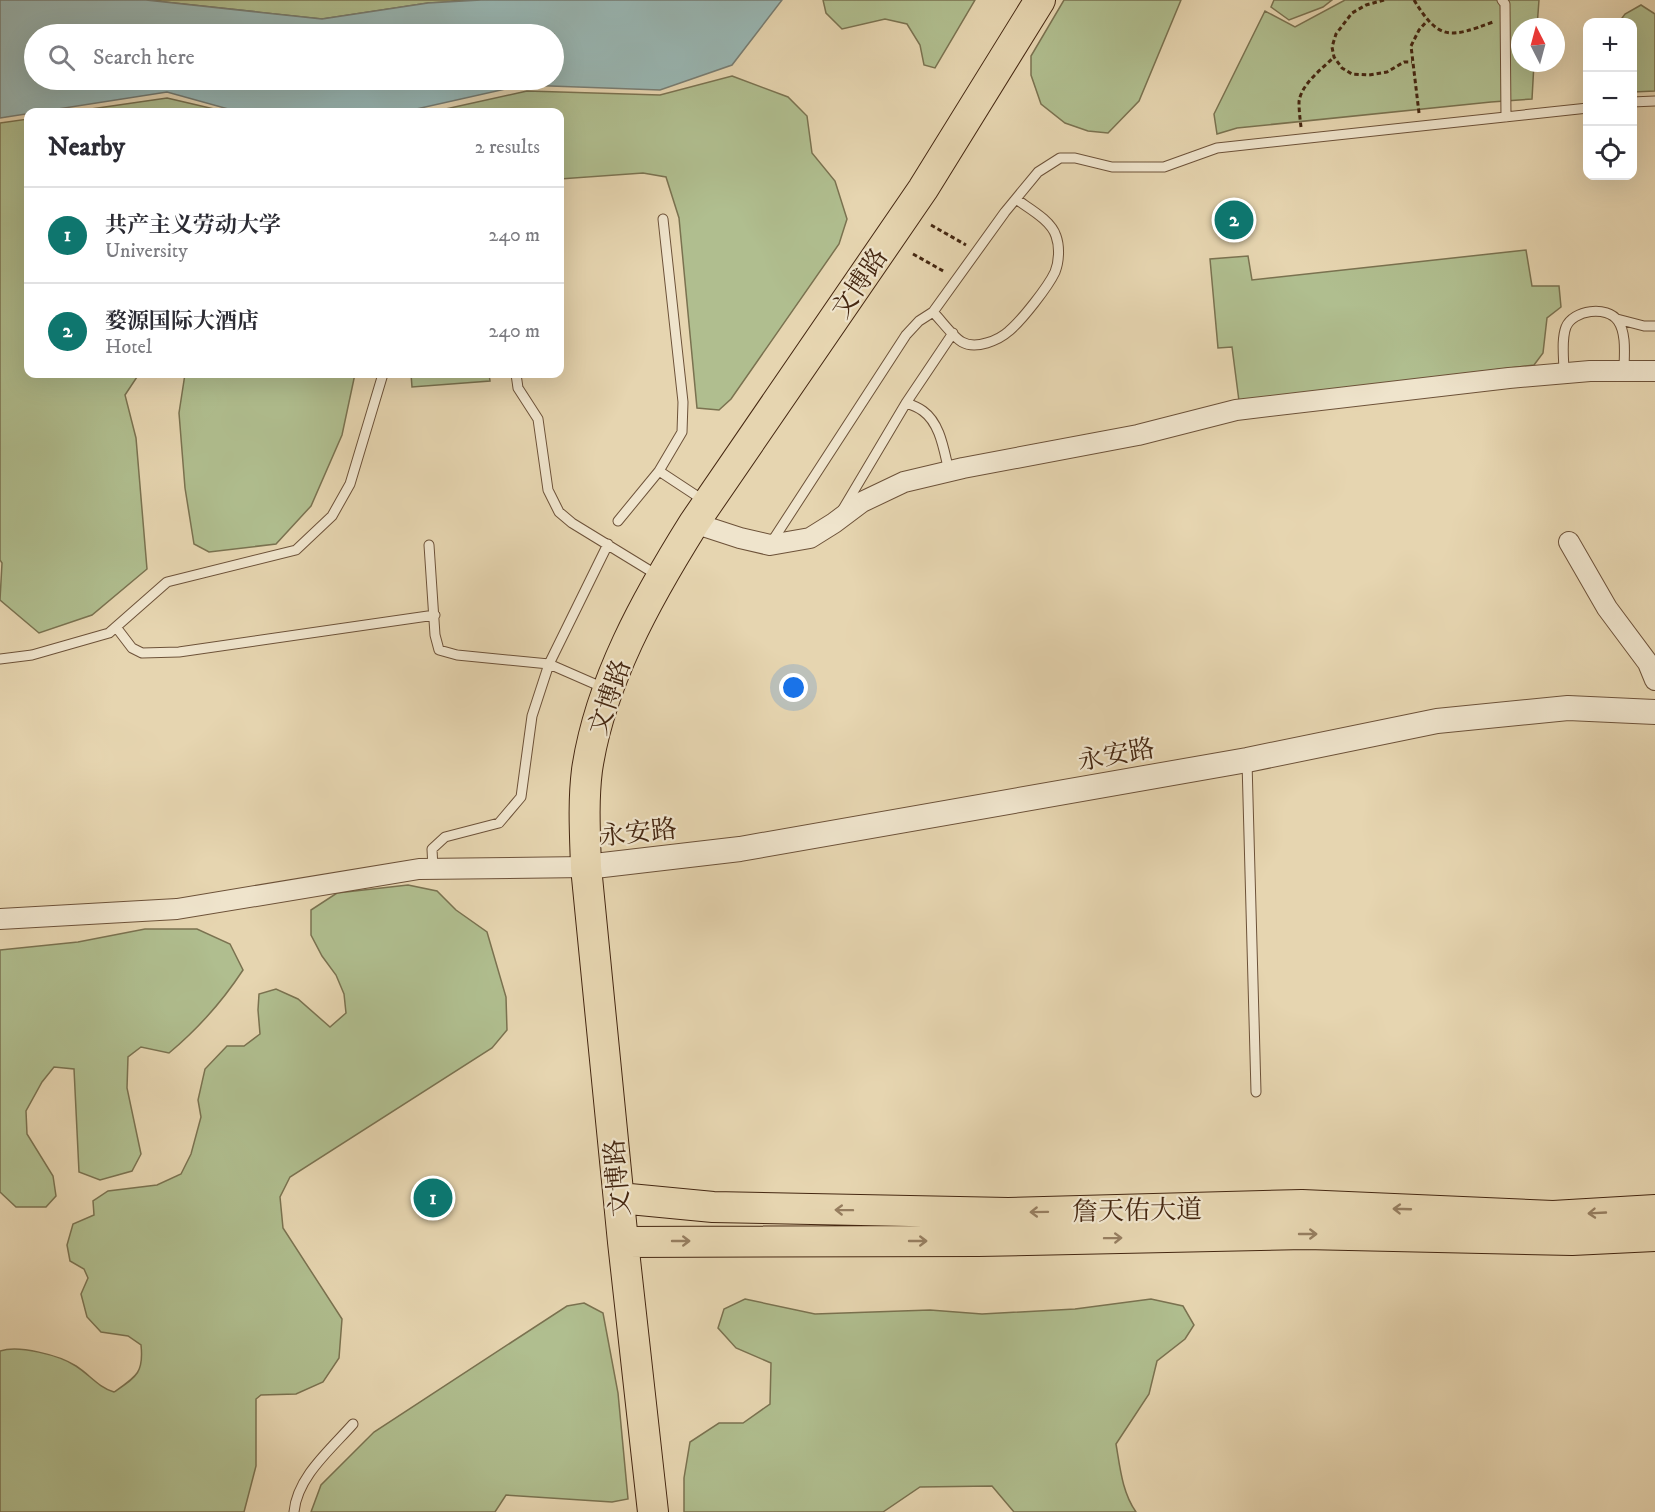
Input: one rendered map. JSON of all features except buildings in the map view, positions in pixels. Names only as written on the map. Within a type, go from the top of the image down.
[{"type":"main road","name":"文博路","points":[[653,1512],[623,1242],[586,867],[584,824],[587,771],[596,730],[609,690],[640,618],[661,578],[701,513],[923,189],[1040,0]]},
{"type":"main road","name":"詹天佑大道","points":[[619,1198],[713,1207],[1008,1213],[1302,1205],[1553,1216],[1655,1210]]},
{"type":"main road","name":"詹天佑大道","points":[[623,1242],[978,1240],[1305,1234],[1572,1240],[1655,1236]]},
{"type":"street","points":[[701,513],[740,538],[770,544],[810,538],[862,502],[904,482],[949,471],[1138,435],[1236,410],[1509,378],[1564,373],[1655,371]]},
{"type":"street","points":[[1569,542],[1607,608],[1648,663],[1655,680]]},
{"type":"street","name":"永安路","points":[[586,867],[740,849],[1247,760],[1437,721],[1568,708],[1655,712]]},
{"type":"street","points":[[0,919],[177,909],[419,869],[586,867]]},
{"type":"lane","points":[[1502,0],[1505,4],[1506,117]]},
{"type":"lane","points":[[1637,102],[1655,101]]},
{"type":"lane","points":[[770,544],[906,335],[919,321],[933,312],[1038,172],[1059,158],[1075,158],[1112,167],[1164,166],[1217,148],[1583,108]]},
{"type":"lane","points":[[933,312],[963,342],[976,345],[994,341],[1009,331],[1031,305],[1055,271],[1058,249],[1056,234],[1034,212],[1016,199]]},
{"type":"lane","points":[[618,521],[659,471],[682,432],[683,417],[663,219]]},
{"type":"lane","points":[[1564,373],[1564,335],[1567,325],[1584,313],[1606,313],[1617,319],[1644,326],[1655,326]]},
{"type":"lane","points":[[1617,319],[1622,330],[1624,371]]},
{"type":"lane","points":[[834,523],[906,403],[953,333]]},
{"type":"lane","points":[[0,659],[32,655],[109,633],[167,582],[296,550],[332,516],[350,484],[382,378]]},
{"type":"lane","points":[[517,378],[518,388],[538,418],[548,490],[559,512],[572,523],[661,578]]},
{"type":"lane","points":[[906,403],[923,411],[933,421],[949,471]]},
{"type":"lane","points":[[659,471],[701,513]]},
{"type":"lane","points":[[433,869],[432,849],[445,837],[498,823],[521,797],[532,716],[549,664],[608,544]]},
{"type":"lane","points":[[429,545],[435,635],[439,650],[457,655],[549,664],[609,690]]},
{"type":"lane","points":[[116,627],[132,648],[142,653],[179,652],[435,615]]},
{"type":"lane","points":[[1247,760],[1256,1092]]},
{"type":"lane","points":[[294,1512],[295,1499],[306,1479],[353,1424]]},
{"type":"path","points":[[1384,0],[1366,5],[1352,13],[1336,34],[1332,47],[1334,57],[1342,68],[1352,74],[1369,75],[1387,72],[1404,62],[1412,62]]},
{"type":"path","points":[[1414,0],[1435,29],[1452,34],[1474,29],[1500,17]]},
{"type":"path","points":[[1420,126],[1411,46],[1419,30],[1427,21]]},
{"type":"path","points":[[1302,139],[1299,102],[1301,94],[1310,81],[1334,57]]},
{"type":"path","points":[[931,225],[977,252]]},
{"type":"path","points":[[913,254],[958,279]]},
{"type":"green space","points":[[146,0],[481,0],[428,3],[322,19]]},
{"type":"green space","points":[[823,0],[975,0],[935,68],[924,65],[920,45],[907,24],[885,19],[842,29],[826,13]]},
{"type":"green space","points":[[1064,0],[1181,0],[1139,101],[1108,133],[1088,131],[1065,123],[1041,104],[1031,75],[1031,56]]},
{"type":"green space","points":[[1274,0],[1332,0],[1323,7],[1289,20],[1271,7]]},
{"type":"green space","points":[[1345,0],[1539,0],[1538,18],[1511,18],[1511,72],[1534,72],[1532,99],[1237,128],[1217,134],[1214,114],[1265,11],[1295,27]]},
{"type":"green space","points":[[1641,5],[1655,14],[1655,91],[1637,92],[1637,18],[1622,18]]},
{"type":"green space","points":[[732,76],[788,97],[807,116],[812,153],[835,181],[847,219],[839,244],[731,399],[719,410],[697,408],[679,218],[666,177],[643,173],[564,179],[564,108],[450,108],[527,91],[660,95]]},
{"type":"green space","points":[[167,98],[210,108],[98,108]]},
{"type":"green space","points":[[24,120],[24,378],[136,378],[125,395],[136,438],[147,569],[92,615],[39,633],[0,600],[2,563],[0,560],[0,123]]},
{"type":"green space","points":[[1526,250],[1532,286],[1559,286],[1561,307],[1547,318],[1543,353],[1534,365],[1239,401],[1232,347],[1218,348],[1210,259],[1248,256],[1252,280]]},
{"type":"green space","points":[[184,378],[354,378],[342,435],[311,506],[276,544],[209,552],[194,544],[185,488],[179,413]]},
{"type":"green space","points":[[411,378],[490,378],[490,381],[412,387]]},
{"type":"green space","points":[[408,885],[437,891],[456,910],[487,932],[506,997],[507,1030],[492,1048],[290,1177],[280,1197],[283,1228],[342,1319],[339,1358],[323,1382],[296,1394],[261,1395],[256,1399],[256,1466],[244,1512],[0,1512],[0,1351],[28,1350],[60,1358],[114,1392],[133,1378],[140,1368],[141,1345],[128,1336],[101,1332],[87,1317],[81,1294],[88,1278],[84,1269],[70,1261],[67,1245],[73,1224],[94,1215],[93,1201],[108,1191],[157,1185],[181,1174],[191,1154],[201,1117],[198,1100],[205,1069],[227,1046],[244,1046],[260,1034],[259,994],[276,989],[298,999],[330,1027],[346,1013],[344,994],[336,975],[322,956],[311,935],[311,910],[337,893]]},
{"type":"green space","points":[[145,929],[197,929],[230,944],[243,970],[209,1014],[169,1053],[141,1047],[128,1057],[127,1088],[141,1154],[132,1171],[100,1180],[79,1172],[74,1069],[54,1067],[42,1082],[26,1111],[27,1134],[53,1176],[56,1196],[46,1207],[16,1207],[0,1192],[0,950],[78,942]]},
{"type":"green space","points":[[745,1299],[815,1314],[930,1310],[982,1314],[1075,1309],[1151,1299],[1183,1306],[1194,1325],[1185,1339],[1157,1361],[1149,1394],[1116,1444],[1125,1488],[1136,1512],[1014,1512],[992,1486],[920,1487],[883,1512],[684,1512],[684,1478],[690,1442],[719,1423],[743,1423],[770,1404],[771,1363],[736,1348],[718,1328],[724,1309]]},
{"type":"green space","points":[[584,1303],[603,1313],[618,1393],[628,1499],[612,1502],[506,1495],[495,1512],[311,1512],[321,1485],[374,1432],[567,1306]]},
{"type":"water","points":[[0,0],[146,0],[322,19],[428,3],[481,0],[782,0],[732,65],[660,90],[564,86],[564,24],[24,24],[24,90],[501,90],[421,108],[225,108],[167,92],[64,108],[24,108],[24,114],[0,118]]},
{"type":"place","name":"婺源国际大酒店","points":[[1234,220]]},
{"type":"place","name":"共产主义劳动大学","points":[[433,1198]]}]
